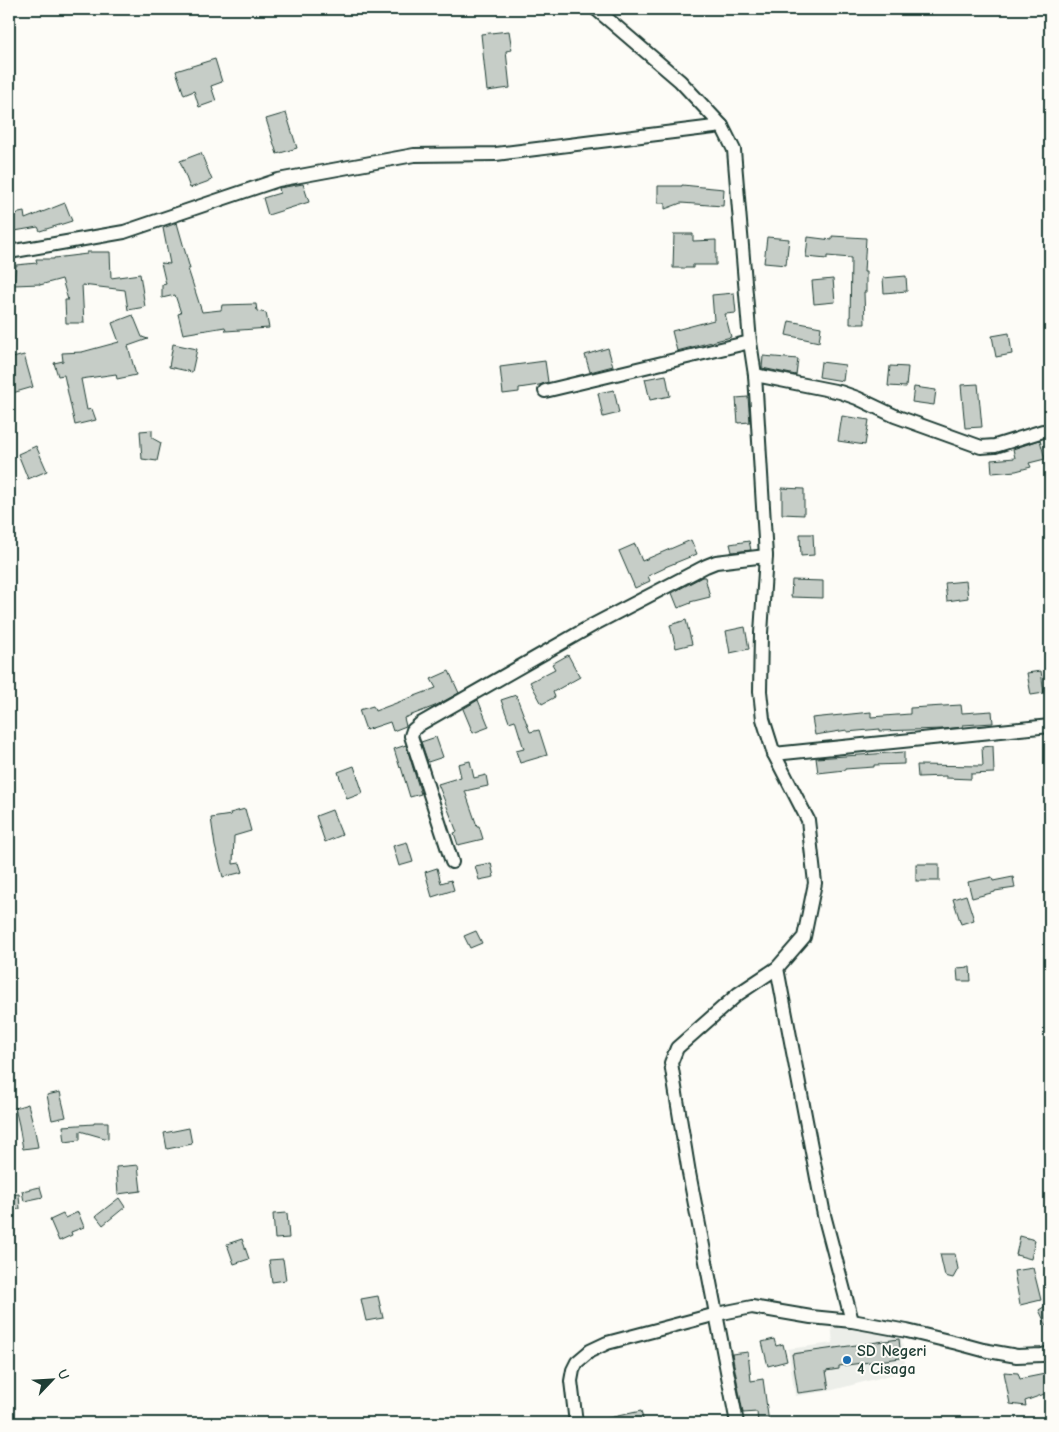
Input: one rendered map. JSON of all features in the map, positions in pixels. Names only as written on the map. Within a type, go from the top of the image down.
[{"type":"street","points":[[596,9],[680,81],[722,126],[734,150],[750,342],[755,375],[766,556],[761,619],[760,690],[763,719],[774,754],[808,820],[815,883],[804,937],[777,968],[738,994],[677,1048],[671,1063],[689,1173],[737,1423]]},
{"type":"street","points":[[9,252],[124,232],[278,180],[414,155],[496,154],[722,126]]},
{"type":"street","points":[[545,391],[750,342]]},
{"type":"street","points":[[755,375],[840,392],[895,416],[981,447],[995,446],[1043,431]]},
{"type":"street","points":[[452,862],[411,736],[413,730],[420,724],[593,625],[706,566],[716,562],[766,556]]},
{"type":"street","points":[[774,754],[1050,726]]},
{"type":"street","points":[[777,968],[824,1215],[852,1321]]},
{"type":"street","points":[[576,1423],[572,1380],[573,1370],[577,1362],[590,1351],[607,1342],[752,1307],[907,1331],[983,1350],[1017,1356],[1042,1355],[1050,1352]]},
{"type":"shaded area","name":"SD Negeri 4 Cisaga","points":[[831,1324],[901,1333],[906,1371],[829,1391],[795,1396],[788,1349],[833,1343]]},
{"type":"building","points":[[509,31],[512,50],[506,51],[510,88],[487,91],[481,34]]},
{"type":"building","points":[[215,59],[222,82],[211,86],[216,101],[199,107],[194,91],[184,95],[176,71]]},
{"type":"building","points":[[286,113],[297,148],[277,154],[266,119]]},
{"type":"building","points":[[201,153],[212,180],[190,188],[180,161]]},
{"type":"building","points":[[303,184],[309,202],[268,215],[263,198],[280,193],[279,188]]},
{"type":"building","points":[[682,185],[724,189],[723,206],[681,203],[665,209],[665,203],[658,203],[658,186]]},
{"type":"building","points":[[65,203],[72,221],[40,231],[38,227],[9,232],[9,215],[24,212],[25,219]]},
{"type":"building","points":[[177,223],[190,269],[188,269],[202,312],[221,310],[222,305],[256,304],[257,311],[266,313],[269,328],[226,331],[225,327],[183,334],[178,314],[181,313],[175,295],[162,298],[162,285],[166,284],[161,263],[170,264],[163,228]]},
{"type":"building","points":[[674,234],[693,234],[693,241],[716,240],[716,265],[693,265],[693,268],[673,268]]},
{"type":"building","points":[[832,236],[866,238],[864,272],[866,272],[866,292],[864,292],[865,324],[850,324],[851,258],[827,256],[827,259],[806,257],[808,237],[832,240]]},
{"type":"building","points":[[767,237],[789,239],[786,265],[764,263]]},
{"type":"building","points":[[87,252],[110,252],[111,278],[140,274],[145,307],[128,310],[125,290],[82,285],[84,323],[66,323],[65,300],[68,300],[62,279],[40,285],[14,285],[16,265],[37,263],[36,259],[54,259],[87,254]]},
{"type":"building","points":[[906,276],[907,291],[884,293],[883,278]]},
{"type":"building","points":[[833,279],[835,302],[814,304],[812,281]]},
{"type":"building","points":[[734,293],[736,313],[725,314],[731,337],[677,351],[672,331],[714,320],[712,295]]},
{"type":"building","points":[[133,315],[142,337],[148,339],[128,346],[136,375],[117,379],[116,374],[81,379],[87,410],[92,409],[96,420],[75,425],[64,375],[58,376],[54,363],[63,361],[62,353],[82,352],[119,342],[112,323]]},
{"type":"building","points":[[789,321],[821,327],[819,342],[786,335]]},
{"type":"building","points":[[1009,333],[1012,354],[996,357],[992,336]]},
{"type":"building","points":[[173,344],[197,349],[192,372],[169,367]]},
{"type":"building","points":[[608,348],[613,366],[590,372],[585,355]]},
{"type":"building","points":[[24,355],[33,387],[9,394],[9,359]]},
{"type":"building","points":[[763,356],[798,359],[796,375],[762,368]]},
{"type":"building","points":[[545,361],[548,382],[519,388],[519,392],[503,394],[500,367]]},
{"type":"building","points":[[821,362],[845,365],[843,381],[819,377]]},
{"type":"building","points":[[890,366],[908,367],[906,387],[888,386]]},
{"type":"building","points":[[666,375],[670,396],[650,400],[645,379]]},
{"type":"building","points":[[978,384],[982,427],[965,428],[961,385]]},
{"type":"building","points":[[914,387],[936,390],[934,405],[912,402]]},
{"type":"building","points":[[614,390],[619,413],[603,417],[598,393]]},
{"type":"building","points":[[748,397],[750,422],[738,423],[736,398]]},
{"type":"building","points":[[842,416],[869,420],[865,445],[838,441]]},
{"type":"building","points":[[152,430],[152,438],[161,443],[157,461],[142,459],[140,431]]},
{"type":"building","points":[[1040,440],[1045,459],[1029,463],[1031,467],[1016,471],[992,473],[991,460],[1015,458],[1013,449]]},
{"type":"building","points":[[36,446],[47,471],[28,479],[18,454]]},
{"type":"building","points":[[782,488],[804,489],[804,515],[782,514]]},
{"type":"building","points":[[800,534],[813,534],[814,555],[801,556]]},
{"type":"building","points":[[691,540],[697,554],[648,576],[650,581],[635,588],[619,551],[635,544],[642,561]]},
{"type":"building","points":[[749,541],[751,550],[732,552],[730,544]]},
{"type":"building","points":[[705,577],[710,597],[690,602],[678,608],[672,593]]},
{"type":"building","points":[[792,580],[823,581],[823,598],[791,597]]},
{"type":"building","points":[[966,581],[968,598],[947,601],[945,583]]},
{"type":"building","points":[[686,620],[692,644],[676,648],[670,625]]},
{"type":"building","points":[[745,627],[749,649],[730,653],[726,631]]},
{"type":"building","points":[[568,655],[580,677],[553,692],[555,697],[542,704],[530,682],[555,669],[552,664]]},
{"type":"building","points":[[449,671],[459,693],[435,706],[404,718],[406,726],[393,731],[390,722],[366,730],[359,710],[373,706],[375,711],[436,688],[431,679]]},
{"type":"building","points":[[1041,671],[1044,693],[1031,695],[1027,673]]},
{"type":"building","points":[[516,695],[530,732],[539,730],[547,755],[520,763],[516,751],[524,749],[515,720],[509,722],[501,700]]},
{"type":"building","points":[[478,700],[489,727],[473,733],[463,709]]},
{"type":"building","points":[[961,705],[962,713],[992,711],[993,723],[963,725],[963,727],[943,729],[880,731],[880,729],[847,732],[847,730],[815,735],[812,718],[871,712],[871,717],[910,714],[910,708]]},
{"type":"building","points":[[436,737],[443,757],[428,762],[421,742]]},
{"type":"building","points":[[406,745],[421,794],[410,797],[394,749]]},
{"type":"building","points":[[993,746],[994,773],[971,774],[971,779],[946,778],[946,776],[918,777],[917,765],[983,766],[982,747]]},
{"type":"building","points":[[904,752],[904,764],[874,765],[874,767],[818,773],[816,758]]},
{"type":"building","points":[[470,761],[474,778],[486,775],[488,786],[465,791],[483,839],[458,845],[454,833],[457,832],[438,784],[461,777],[458,764]]},
{"type":"building","points":[[354,766],[363,793],[347,799],[338,772]]},
{"type":"building","points":[[245,809],[251,831],[234,836],[233,864],[240,863],[243,872],[223,877],[215,846],[211,818],[231,815],[230,813]]},
{"type":"building","points":[[332,810],[342,835],[325,842],[316,816]]},
{"type":"building","points":[[407,842],[413,862],[399,866],[393,846]]},
{"type":"building","points":[[491,863],[494,877],[479,880],[475,866]]},
{"type":"building","points":[[916,864],[939,864],[939,881],[916,881]]},
{"type":"building","points":[[437,868],[441,883],[451,880],[454,890],[432,897],[425,872]]},
{"type":"building","points":[[992,877],[993,881],[1013,877],[1015,888],[995,891],[972,898],[968,882]]},
{"type":"building","points":[[966,895],[974,920],[961,924],[953,899]]},
{"type":"building","points":[[476,931],[482,943],[470,948],[464,936]]},
{"type":"building","points":[[970,967],[971,981],[958,981],[957,968]]},
{"type":"building","points":[[60,1092],[66,1117],[52,1120],[47,1095]]},
{"type":"building","points":[[28,1104],[38,1147],[23,1149],[15,1108]]},
{"type":"building","points":[[94,1122],[108,1122],[108,1139],[80,1131],[80,1140],[65,1142],[63,1126],[94,1124]]},
{"type":"building","points":[[189,1128],[192,1144],[167,1149],[164,1133]]},
{"type":"building","points":[[138,1165],[141,1191],[118,1194],[116,1167]]},
{"type":"building","points":[[40,1187],[43,1197],[24,1201],[22,1191]]},
{"type":"building","points":[[19,1194],[20,1209],[9,1210],[9,1195]]},
{"type":"building","points":[[119,1198],[125,1207],[103,1225],[96,1216]]},
{"type":"building","points":[[78,1212],[84,1227],[71,1232],[72,1235],[59,1241],[50,1220],[63,1214],[65,1218]]},
{"type":"building","points":[[287,1213],[289,1238],[275,1239],[273,1214]]},
{"type":"building","points":[[1020,1236],[1035,1240],[1031,1259],[1016,1255]]},
{"type":"building","points":[[242,1239],[249,1259],[234,1264],[227,1244]]},
{"type":"building","points":[[940,1254],[955,1254],[958,1269],[953,1278],[945,1276]]},
{"type":"building","points":[[283,1259],[286,1280],[272,1282],[269,1260]]},
{"type":"building","points":[[1033,1268],[1041,1300],[1020,1305],[1014,1271]]},
{"type":"building","points":[[378,1296],[383,1318],[366,1321],[361,1299]]},
{"type":"building","points":[[1050,1303],[1050,1333],[1039,1310]]},
{"type":"building","points":[[774,1339],[776,1346],[783,1344],[787,1361],[768,1366],[762,1342]]},
{"type":"building","points":[[899,1339],[901,1358],[839,1366],[839,1369],[826,1371],[829,1389],[798,1393],[792,1354]]},
{"type":"building","points":[[748,1352],[751,1381],[763,1379],[769,1423],[758,1423],[757,1412],[743,1413],[732,1354]]},
{"type":"building","points":[[1004,1372],[1018,1373],[1020,1379],[1050,1373],[1050,1392],[1025,1401],[1026,1406],[1010,1404]]},
{"type":"building","points":[[641,1411],[644,1423],[604,1423],[604,1419]]},
{"type":"place","name":"SD Negeri 4 Cisaga","points":[[847,1360]]}]
